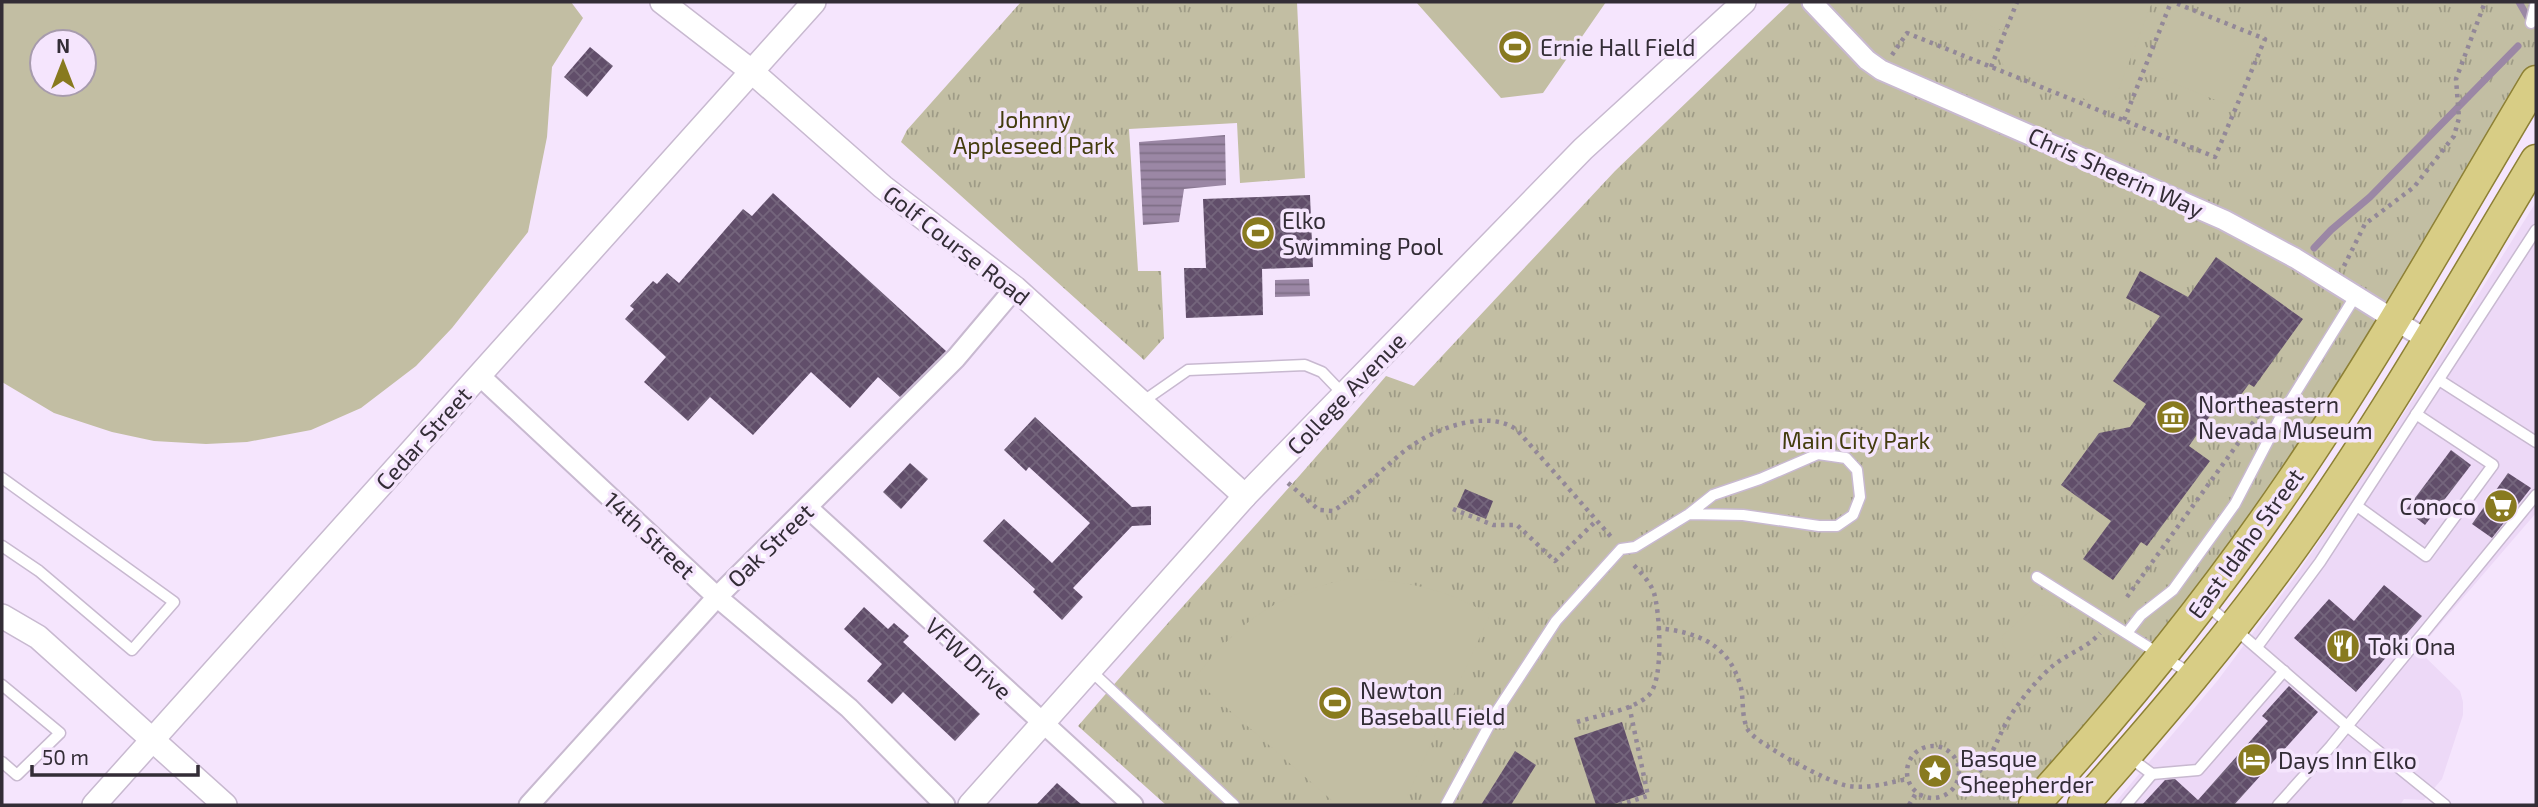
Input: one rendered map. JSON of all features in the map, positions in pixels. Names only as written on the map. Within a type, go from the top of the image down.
[{"type":"main road","name":"East Idaho Street","points":[[2034,805],[2161,655],[2291,482],[2394,319],[2536,81]]},
{"type":"main road","name":"East Idaho Street","points":[[2083,805],[2195,676],[2299,540],[2427,340],[2536,160]]},
{"type":"street","name":"Golf Course Road","points":[[662,2],[750,70],[883,187],[1015,288],[1245,496]]},
{"type":"street","name":"Cedar Street","points":[[94,805],[480,376],[750,70],[814,2]]},
{"type":"street","name":"College Avenue","points":[[970,805],[1271,469],[1583,149],[1744,2]]},
{"type":"street","name":"Chris Sheerin Way","points":[[1812,2],[1867,60],[1881,70],[2176,197],[2336,283],[2427,340]]},
{"type":"street","name":"Oak Street","points":[[529,805],[717,597],[957,358],[1015,288]]},
{"type":"street","name":"14th Street","points":[[480,376],[717,597],[849,708],[945,805]]},
{"type":"street","name":"VFW Drive","points":[[808,508],[1042,725],[1133,805]]},
{"type":"street","points":[[2,616],[38,637],[225,805]]},
{"type":"lane","points":[[2531,23],[2536,2]]},
{"type":"lane","points":[[2257,647],[2320,562],[2535,233]]},
{"type":"lane","points":[[2127,633],[2141,615],[2174,590],[2235,504],[2281,416],[2356,295]]},
{"type":"lane","points":[[1142,403],[1188,370],[1305,365],[1322,372],[1344,394]]},
{"type":"lane","points":[[2439,380],[2536,442]]},
{"type":"lane","points":[[2357,506],[2426,556],[2493,466],[2416,414]]},
{"type":"lane","points":[[1446,805],[1497,710],[1556,621],[1621,549],[1635,547],[1689,514],[1713,495],[1760,479],[1818,454],[1846,458],[1858,474],[1861,489],[1857,509],[1837,526],[1743,515],[1689,514]]},
{"type":"lane","points":[[2,478],[174,602],[132,650],[39,571],[2,546]]},
{"type":"lane","points":[[2278,805],[2347,726],[2536,495]]},
{"type":"lane","points":[[2037,578],[2195,676]]},
{"type":"lane","points":[[2203,601],[2347,726],[2445,805]]},
{"type":"lane","points":[[1090,670],[1234,805]]},
{"type":"lane","points":[[2127,755],[2152,774],[2198,770],[2284,671]]},
{"type":"lane","points":[[2,685],[60,733],[17,775],[2,762]]},
{"type":"lane","points":[[2126,805],[2152,774]]},
{"type":"path","points":[[1991,67],[2017,2]]},
{"type":"path","points":[[1881,70],[1907,33],[2215,157],[2265,39],[2172,2],[2124,120]]},
{"type":"path","points":[[2336,283],[2365,225],[2407,193],[2454,136],[2458,113],[2456,79],[2485,2]]},
{"type":"path","points":[[2127,597],[2265,406]]},
{"type":"path","points":[[1271,469],[1320,510],[1333,511],[1420,441],[1463,424],[1503,422],[1517,430],[1597,520],[1651,588],[1658,616],[1655,684],[1648,696],[1577,722]]},
{"type":"path","points":[[1453,509],[1493,525],[1517,525],[1555,561],[1597,520]]},
{"type":"path","points":[[1658,616],[1656,628],[1700,636],[1720,651],[1740,684],[1748,729],[1760,743],[1843,786],[1874,786],[1907,779]]},
{"type":"path","points":[[1957,783],[1957,761],[1952,753],[1937,746],[1920,749],[1908,762],[1907,779],[1916,793],[1924,797],[1942,797],[1957,783],[1967,781],[1985,765],[2009,717],[2041,678],[2057,662],[2087,647],[2100,632]]},
{"type":"path","points":[[1619,805],[1648,796],[1629,705]]},
{"type":"path","points":[[1909,805],[1916,793]]},
{"type":"shaded area","points":[[1225,135],[1226,185],[1184,189],[1179,222],[1143,225],[1139,142]]},
{"type":"shaded area","points":[[2536,202],[2536,513],[2418,650],[2460,691],[2463,702],[2463,715],[2442,779],[2424,800],[2404,799],[2400,805],[2113,805],[2218,680],[2300,570],[2414,398]]},
{"type":"shaded area","points":[[1309,279],[1310,296],[1275,297],[1275,280]]},
{"type":"green space","points":[[2,2],[571,2],[583,18],[552,67],[547,137],[528,232],[452,328],[416,366],[361,408],[311,430],[247,442],[206,444],[154,441],[112,432],[54,413],[2,382]]},
{"type":"green space","name":"Johnny Appleseed Park","points":[[1021,2],[1297,2],[1305,178],[1240,183],[1237,123],[1129,129],[1138,271],[1161,271],[1164,338],[1144,360],[901,142],[907,130]]},
{"type":"green space","name":"Ernie Hall Field","points":[[1416,2],[1606,2],[1543,93],[1501,98]]},
{"type":"green space","name":"Main City Park","points":[[1791,2],[2536,2],[2536,63],[2402,292],[2248,521],[2188,602],[2113,694],[2015,805],[1166,805],[1078,726],[1386,376],[1414,386],[1615,171]]},
{"type":"green space","points":[[1976,2],[2015,2],[2003,31],[1970,17]]},
{"type":"green space","points":[[2019,2],[2152,2],[2115,99],[2100,105],[2004,67],[1998,51]]},
{"type":"green space","points":[[2175,4],[2261,39],[2233,107],[2146,72]]},
{"type":"green space","name":"Newton Baseball Field","points":[[1349,579],[1422,587],[1457,598],[1490,615],[1404,803],[1337,805],[1194,679],[1227,641],[1261,613],[1300,593]]},
{"type":"green space","points":[[2037,605],[2056,606],[2068,613],[2070,627],[2031,658],[2013,658],[2002,644],[2003,635]]},
{"type":"green space","points":[[1935,755],[1947,760],[1952,772],[1947,784],[1935,789],[1923,784],[1918,772],[1923,760]]},
{"type":"building","points":[[590,47],[613,66],[587,97],[564,77]]},
{"type":"building","points":[[773,193],[946,351],[900,397],[878,377],[850,408],[811,372],[753,435],[710,397],[688,421],[644,382],[666,357],[625,319],[634,309],[630,306],[653,281],[657,284],[667,273],[679,283],[743,209],[752,216]]},
{"type":"building","name":"Elko Swimming Pool","points":[[1310,195],[1313,267],[1262,269],[1263,315],[1186,318],[1184,268],[1206,268],[1203,199]]},
{"type":"building","name":"Northeastern Nevada Museum","points":[[2216,257],[2303,319],[2254,387],[2249,384],[2234,404],[2217,406],[2189,446],[2210,461],[2147,546],[2141,542],[2113,580],[2083,559],[2111,521],[2061,485],[2099,433],[2130,427],[2146,404],[2113,381],[2160,316],[2126,298],[2140,271],[2188,297]]},
{"type":"building","points":[[1035,417],[1132,507],[1151,506],[1151,525],[1132,526],[1073,588],[1083,597],[1062,620],[1033,592],[1035,589],[983,541],[1004,519],[1052,563],[1090,523],[1029,467],[1026,471],[1004,450]]},
{"type":"building","name":"Conoco","points":[[2451,450],[2471,465],[2425,525],[2406,510]]},
{"type":"building","points":[[910,463],[928,479],[901,509],[883,492]]},
{"type":"building","name":"Conoco","points":[[2508,473],[2531,488],[2492,538],[2472,524]]},
{"type":"building","points":[[1465,489],[1493,501],[1486,519],[1457,507]]},
{"type":"building","name":"Toki Ona","points":[[2384,585],[2422,616],[2356,692],[2294,638],[2329,599],[2354,621]]},
{"type":"building","points":[[864,607],[888,629],[894,623],[909,636],[903,642],[980,714],[955,741],[903,692],[892,704],[867,681],[882,664],[844,629]]},
{"type":"building","name":"Days Inn Elko","points":[[2289,686],[2318,712],[2234,805],[2142,805],[2165,780],[2175,779],[2198,800],[2268,721],[2262,716]]},
{"type":"building","points":[[1622,722],[1645,794],[1611,805],[1596,805],[1574,738]]},
{"type":"building","points":[[1515,751],[1536,765],[1511,805],[1481,805]]},
{"type":"building","points":[[1057,783],[1082,805],[1036,805]]},
{"type":"waterway","points":[[2519,2],[2531,23]]},
{"type":"waterway","points":[[2314,248],[2370,197],[2518,46]]},
{"type":"place","name":"Ernie Hall Field","points":[[1515,47]]},
{"type":"place","name":"Elko Swimming Pool","points":[[1258,233]]},
{"type":"place","name":"Northeastern Nevada Museum","points":[[2173,417]]},
{"type":"place","name":"Conoco","points":[[2501,506]]},
{"type":"place","name":"Toki Ona","points":[[2343,646]]},
{"type":"place","name":"Newton Baseball Field","points":[[1335,703]]},
{"type":"place","name":"Days Inn Elko","points":[[2254,760]]},
{"type":"place","name":"Basque Sheepherder","points":[[1935,771]]}]
